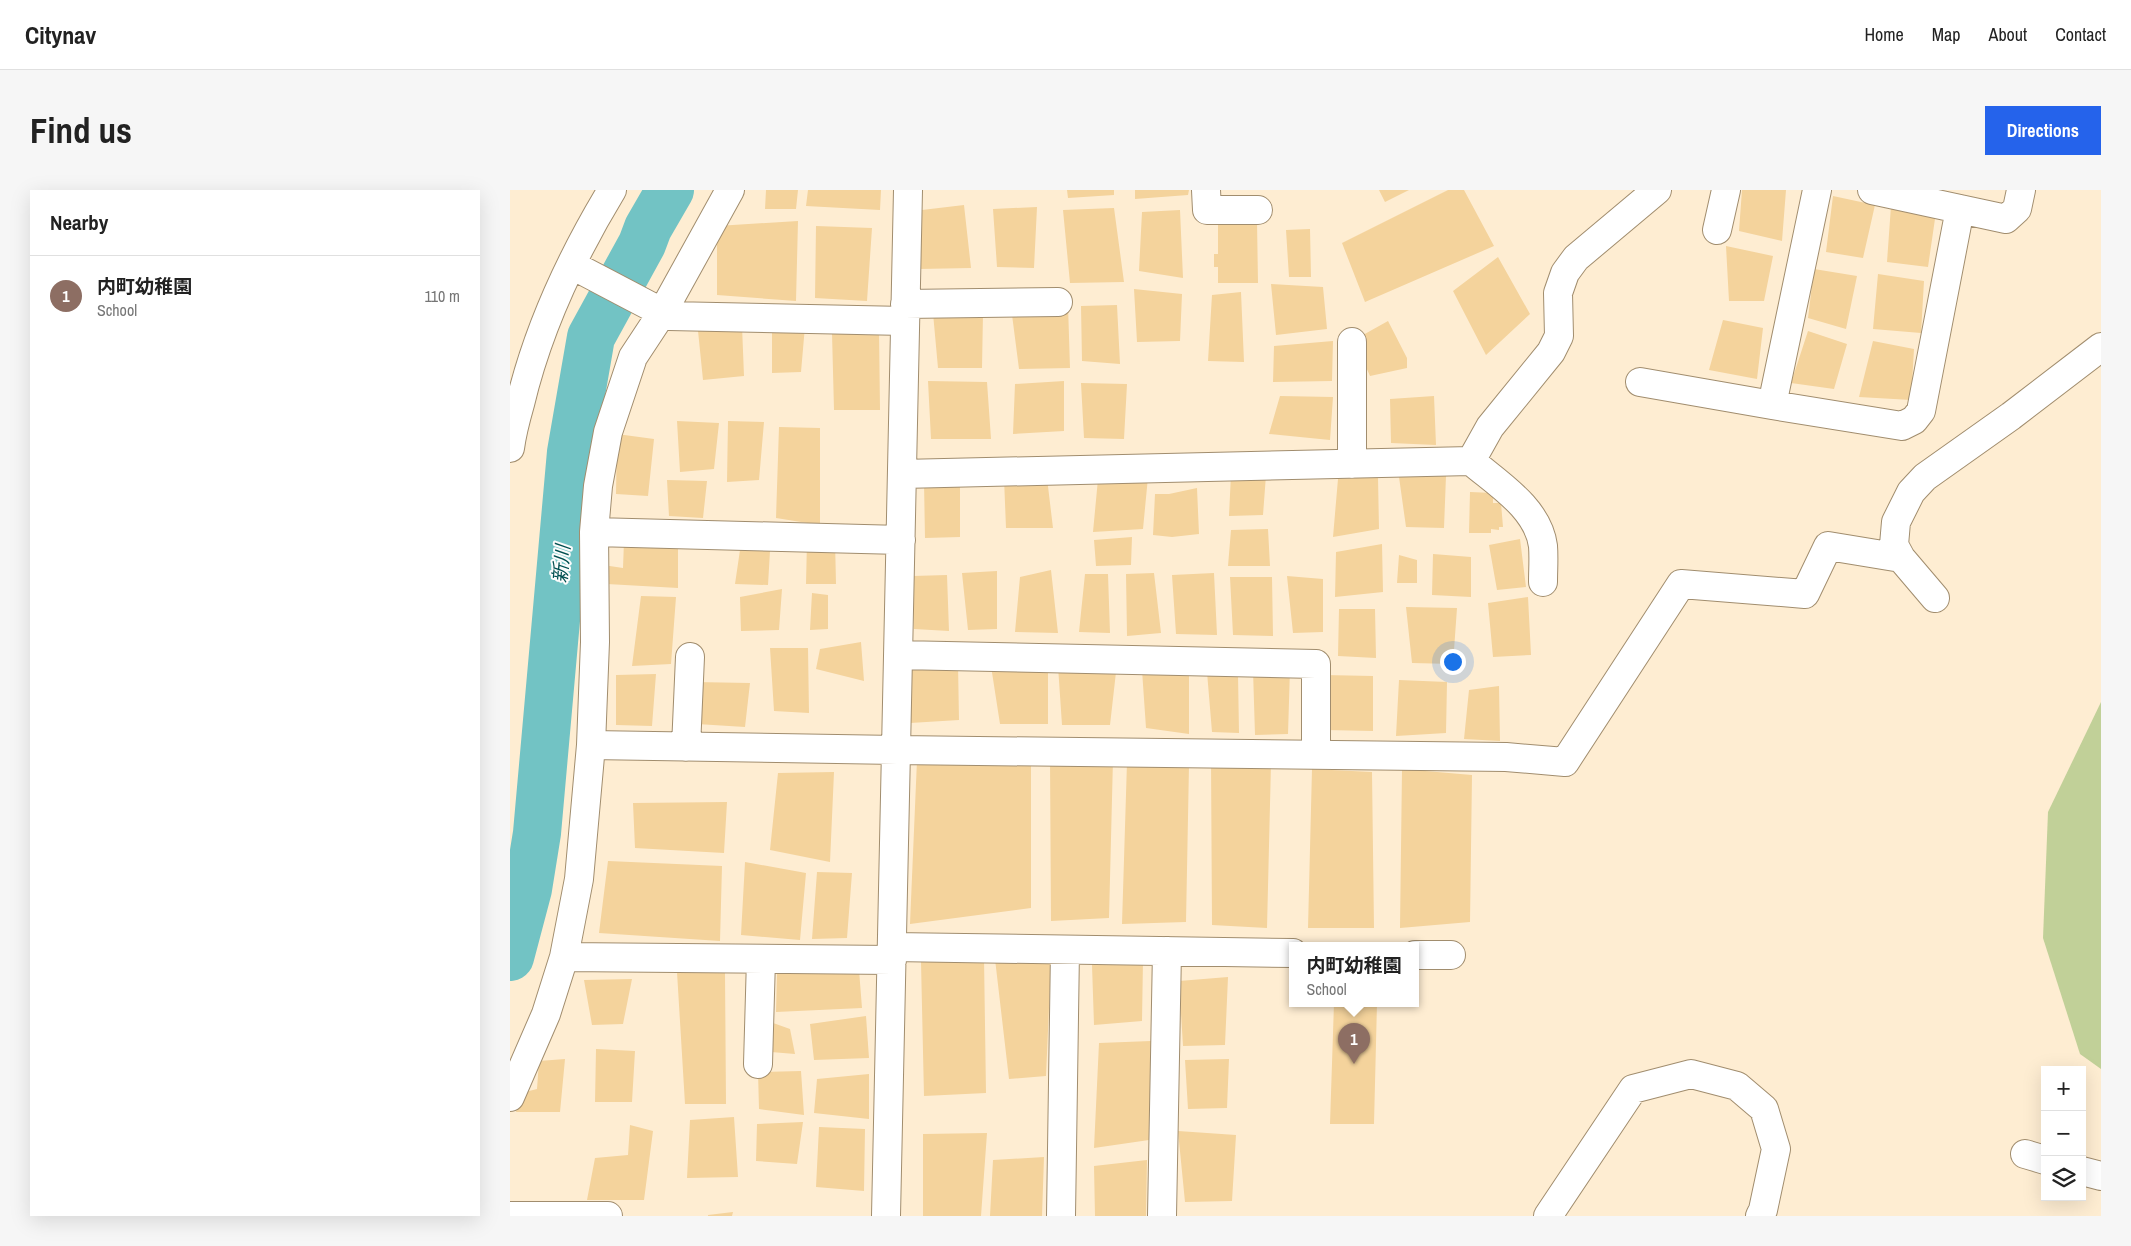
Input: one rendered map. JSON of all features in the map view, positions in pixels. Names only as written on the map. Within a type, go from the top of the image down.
[{"type":"street","points":[[510,448],[527,374],[546,321],[575,267],[589,228],[612,190]]},
{"type":"street","points":[[510,1097],[546,1014],[564,957],[579,879],[591,745],[596,642],[594,532],[598,486],[608,432],[632,357],[730,190]]},
{"type":"street","points":[[886,1216],[908,190]]},
{"type":"street","points":[[1206,190],[1207,210],[1258,210]]},
{"type":"street","points":[[1471,461],[1490,427],[1551,352],[1559,336],[1558,293],[1565,273],[1576,258],[1657,190]]},
{"type":"street","points":[[1717,230],[1726,190]]},
{"type":"street","points":[[1772,405],[1816,190]]},
{"type":"street","points":[[1872,190],[2006,219],[2017,210],[2020,190]]},
{"type":"street","points":[[1640,382],[1902,426],[1914,420],[1921,410],[1960,209]]},
{"type":"street","points":[[575,267],[669,316],[905,312],[1058,302]]},
{"type":"street","points":[[1352,342],[1352,464]]},
{"type":"street","points":[[1935,598],[1901,558],[1894,544],[1896,522],[1911,492],[1924,477],[2011,416],[2101,347]]},
{"type":"street","points":[[902,474],[1471,461],[1529,512],[1538,528],[1542,546],[1544,582]]},
{"type":"street","points":[[594,532],[901,540]]},
{"type":"street","points":[[591,745],[1506,757],[1565,762],[1681,584],[1805,594],[1828,546],[1901,558]]},
{"type":"street","points":[[898,655],[1316,664],[1316,755]]},
{"type":"street","points":[[686,747],[690,658]]},
{"type":"street","points":[[564,957],[761,959],[1065,950],[1289,953]]},
{"type":"street","points":[[1061,1216],[1065,950]]},
{"type":"street","points":[[1162,1216],[1167,951]]},
{"type":"street","points":[[1419,955],[1451,955]]},
{"type":"street","points":[[758,1064],[761,959]]},
{"type":"street","points":[[1548,1216],[1633,1089],[1691,1074],[1738,1086],[1764,1109],[1776,1149],[1763,1210],[1760,1216]]},
{"type":"street","points":[[2086,1172],[2101,1176]]},
{"type":"street","points":[[510,1216],[608,1216]]},
{"type":"green space","points":[[2101,702],[2101,1069],[2080,1054],[2043,938],[2048,812]]},
{"type":"building","points":[[766,190],[798,190],[796,209],[765,209]]},
{"type":"building","points":[[808,190],[881,190],[880,210],[806,206]]},
{"type":"building","points":[[1067,190],[1114,190],[1114,195],[1068,198]]},
{"type":"building","points":[[1135,190],[1189,190],[1188,195],[1135,199]]},
{"type":"building","points":[[1379,190],[1409,190],[1385,202]]},
{"type":"building","points":[[1448,190],[1464,190],[1494,246],[1365,302],[1342,243]]},
{"type":"building","points":[[1742,190],[1786,190],[1782,241],[1739,231]]},
{"type":"building","points":[[1833,196],[1875,205],[1863,258],[1826,252]]},
{"type":"building","points":[[964,205],[971,268],[919,269],[922,210]]},
{"type":"building","points":[[1891,206],[1936,212],[1928,267],[1887,262]]},
{"type":"building","points":[[1037,207],[1034,268],[997,267],[993,209]]},
{"type":"building","points":[[1114,208],[1124,282],[1070,283],[1063,210]]},
{"type":"building","points":[[1180,210],[1183,278],[1139,271],[1142,212]]},
{"type":"building","points":[[798,221],[796,301],[717,295],[717,226]]},
{"type":"building","points":[[1257,221],[1258,283],[1218,283],[1218,267],[1214,267],[1214,254],[1218,254],[1218,222]]},
{"type":"building","points":[[816,226],[872,228],[867,301],[815,298]]},
{"type":"building","points":[[1310,229],[1311,277],[1289,277],[1286,230]]},
{"type":"building","points":[[1726,246],[1773,256],[1764,301],[1729,301]]},
{"type":"building","points":[[1498,257],[1530,314],[1486,355],[1453,291]]},
{"type":"building","points":[[1814,269],[1857,276],[1846,329],[1808,318]]},
{"type":"building","points":[[1878,274],[1924,281],[1921,333],[1873,329]]},
{"type":"building","points":[[1271,284],[1323,287],[1327,329],[1276,335]]},
{"type":"building","points":[[1134,289],[1182,294],[1180,341],[1137,342]]},
{"type":"building","points":[[1241,292],[1244,362],[1208,361],[1212,295]]},
{"type":"building","points":[[1068,305],[1070,368],[1019,369],[1011,307]]},
{"type":"building","points":[[1117,305],[1120,364],[1082,361],[1081,306]]},
{"type":"building","points":[[933,313],[983,313],[982,368],[938,368]]},
{"type":"building","points":[[1723,320],[1763,328],[1757,379],[1709,370]]},
{"type":"building","points":[[697,321],[742,326],[744,376],[703,380]]},
{"type":"building","points":[[1388,321],[1407,358],[1407,368],[1370,376],[1354,340]]},
{"type":"building","points":[[805,326],[801,372],[772,373],[772,327]]},
{"type":"building","points":[[879,328],[880,410],[834,410],[832,333]]},
{"type":"building","points":[[1808,331],[1847,344],[1834,389],[1791,383]]},
{"type":"building","points":[[1333,341],[1332,381],[1273,382],[1274,346]]},
{"type":"building","points":[[1873,341],[1914,349],[1911,400],[1859,397]]},
{"type":"building","points":[[928,381],[987,382],[991,439],[931,439]]},
{"type":"building","points":[[1064,381],[1064,431],[1013,434],[1015,384]]},
{"type":"building","points":[[1081,383],[1127,384],[1124,439],[1084,438]]},
{"type":"building","points":[[1280,396],[1333,397],[1330,440],[1269,434]]},
{"type":"building","points":[[1434,396],[1436,445],[1391,443],[1390,399]]},
{"type":"building","points":[[677,421],[719,423],[714,469],[680,472]]},
{"type":"building","points":[[728,421],[764,422],[759,480],[727,482]]},
{"type":"building","points":[[779,427],[820,428],[820,525],[776,518]]},
{"type":"building","points":[[617,434],[654,439],[648,496],[616,494]]},
{"type":"building","points":[[1231,474],[1266,475],[1263,515],[1229,516]]},
{"type":"building","points":[[1446,476],[1444,528],[1406,527],[1399,477]]},
{"type":"building","points":[[1148,477],[1143,529],[1093,532],[1098,479]]},
{"type":"building","points":[[1378,477],[1379,529],[1333,537],[1338,479]]},
{"type":"building","points":[[1004,478],[1047,478],[1053,528],[1006,528]]},
{"type":"building","points":[[667,480],[707,481],[703,518],[669,516]]},
{"type":"building","points":[[960,480],[960,537],[925,538],[924,482]]},
{"type":"building","points":[[1197,488],[1199,534],[1172,537],[1153,535],[1155,494],[1169,494]]},
{"type":"building","points":[[1470,492],[1493,493],[1493,503],[1501,503],[1503,527],[1499,527],[1499,530],[1491,529],[1491,533],[1469,533]]},
{"type":"building","points":[[1268,529],[1270,566],[1228,566],[1231,530]]},
{"type":"building","points":[[678,536],[678,588],[607,584],[603,565],[623,568],[624,541]]},
{"type":"building","points":[[1132,537],[1131,565],[1096,566],[1094,540]]},
{"type":"building","points":[[1520,539],[1526,587],[1497,590],[1489,545]]},
{"type":"building","points":[[835,540],[836,584],[806,584],[807,541]]},
{"type":"building","points":[[1382,544],[1383,592],[1335,597],[1336,552]]},
{"type":"building","points":[[740,550],[770,551],[768,585],[735,584]]},
{"type":"building","points":[[1433,554],[1471,557],[1471,597],[1432,595]]},
{"type":"building","points":[[1399,555],[1417,560],[1417,583],[1397,583]]},
{"type":"building","points":[[1051,570],[1058,633],[1015,632],[1020,577]]},
{"type":"building","points":[[997,571],[997,629],[968,630],[962,573]]},
{"type":"building","points":[[1154,573],[1161,633],[1127,636],[1126,574]]},
{"type":"building","points":[[1214,573],[1217,635],[1176,634],[1172,575]]},
{"type":"building","points":[[1085,574],[1108,574],[1110,633],[1079,632]]},
{"type":"building","points":[[947,575],[949,631],[914,629],[913,576]]},
{"type":"building","points":[[1287,576],[1323,579],[1323,632],[1293,633]]},
{"type":"building","points":[[1230,577],[1272,577],[1273,636],[1233,635]]},
{"type":"building","points":[[782,589],[779,630],[741,631],[740,597]]},
{"type":"building","points":[[812,593],[828,595],[828,629],[810,630]]},
{"type":"building","points":[[641,596],[676,597],[671,664],[632,666]]},
{"type":"building","points":[[1528,597],[1531,655],[1493,657],[1488,603]]},
{"type":"building","points":[[1406,607],[1457,608],[1453,664],[1412,663]]},
{"type":"building","points":[[1339,609],[1375,609],[1376,658],[1338,656]]},
{"type":"building","points":[[861,642],[864,681],[816,669],[820,649]]},
{"type":"building","points":[[770,648],[808,648],[809,713],[774,711]]},
{"type":"building","points":[[958,664],[959,720],[910,723],[911,665]]},
{"type":"building","points":[[991,666],[1048,672],[1048,724],[1000,724]]},
{"type":"building","points":[[1058,666],[1116,672],[1110,725],[1062,725]]},
{"type":"building","points":[[1290,669],[1288,734],[1255,735],[1253,670]]},
{"type":"building","points":[[1142,670],[1189,673],[1189,734],[1146,728]]},
{"type":"building","points":[[1207,672],[1238,674],[1239,733],[1212,732]]},
{"type":"building","points":[[656,674],[652,726],[616,725],[616,675]]},
{"type":"building","points":[[1324,675],[1373,676],[1373,731],[1326,730]]},
{"type":"building","points":[[1399,680],[1447,682],[1446,733],[1396,736]]},
{"type":"building","points":[[694,682],[750,683],[745,727],[697,724]]},
{"type":"building","points":[[1499,686],[1500,741],[1464,739],[1469,690]]},
{"type":"building","points":[[1050,758],[1113,759],[1109,918],[1051,921]]},
{"type":"building","points":[[1211,759],[1271,763],[1267,928],[1212,925]]},
{"type":"building","points":[[917,760],[1031,764],[1031,908],[910,924]]},
{"type":"building","points":[[1127,762],[1189,765],[1186,922],[1122,924]]},
{"type":"building","points":[[1312,769],[1372,772],[1374,928],[1308,928]]},
{"type":"building","points":[[1402,769],[1472,775],[1470,922],[1400,928]]},
{"type":"building","points":[[834,772],[830,862],[770,850],[778,773]]},
{"type":"building","points":[[727,802],[724,853],[635,848],[633,803]]},
{"type":"building","points":[[608,861],[722,866],[720,941],[599,933]]},
{"type":"building","points":[[745,862],[806,873],[800,940],[741,935]]},
{"type":"building","points":[[817,872],[852,873],[847,938],[812,939]]},
{"type":"building","points":[[984,957],[986,1093],[924,1096],[921,962]]},
{"type":"building","points":[[995,959],[1051,962],[1046,1076],[1009,1079]]},
{"type":"building","points":[[1143,960],[1142,1021],[1094,1025],[1092,965]]},
{"type":"building","points":[[859,970],[862,1008],[776,1012],[777,974]]},
{"type":"building","points":[[677,972],[725,973],[726,1104],[685,1104]]},
{"type":"building","points":[[1228,977],[1225,1045],[1183,1046],[1179,981]]},
{"type":"building","points":[[632,979],[623,1024],[592,1025],[584,980]]},
{"type":"building","points":[[1334,1007],[1377,1007],[1374,1124],[1330,1124]]},
{"type":"building","points":[[866,1016],[869,1058],[814,1060],[810,1024]]},
{"type":"building","points":[[762,1019],[790,1029],[795,1054],[760,1051]]},
{"type":"building","points":[[1151,1041],[1149,1140],[1094,1148],[1099,1043]]},
{"type":"building","points":[[596,1049],[635,1051],[632,1102],[595,1102]]},
{"type":"building","points":[[565,1059],[560,1112],[516,1112],[521,1093],[537,1089],[539,1061]]},
{"type":"building","points":[[1229,1059],[1227,1108],[1188,1109],[1185,1060]]},
{"type":"building","points":[[801,1071],[804,1115],[759,1109],[758,1072]]},
{"type":"building","points":[[869,1074],[869,1119],[814,1113],[817,1079]]},
{"type":"building","points":[[734,1117],[738,1177],[687,1178],[690,1120]]},
{"type":"building","points":[[803,1122],[797,1164],[756,1161],[757,1124]]},
{"type":"building","points":[[630,1125],[653,1131],[644,1200],[587,1200],[595,1158],[628,1155]]},
{"type":"building","points":[[819,1127],[865,1129],[864,1191],[816,1187]]},
{"type":"building","points":[[1178,1131],[1236,1135],[1232,1201],[1185,1202]]},
{"type":"building","points":[[987,1133],[981,1216],[923,1216],[923,1134]]},
{"type":"building","points":[[1044,1157],[1042,1216],[990,1216],[993,1160]]},
{"type":"building","points":[[1147,1160],[1146,1216],[1095,1216],[1094,1166]]},
{"type":"building","points":[[733,1212],[732,1216],[708,1216],[708,1215]]},
{"type":"waterway","name":"新川","points":[[510,957],[528,889],[537,833],[571,452],[591,337],[670,190]]},
{"type":"place","name":"内町幼稚園","points":[[1354,1064]]}]
